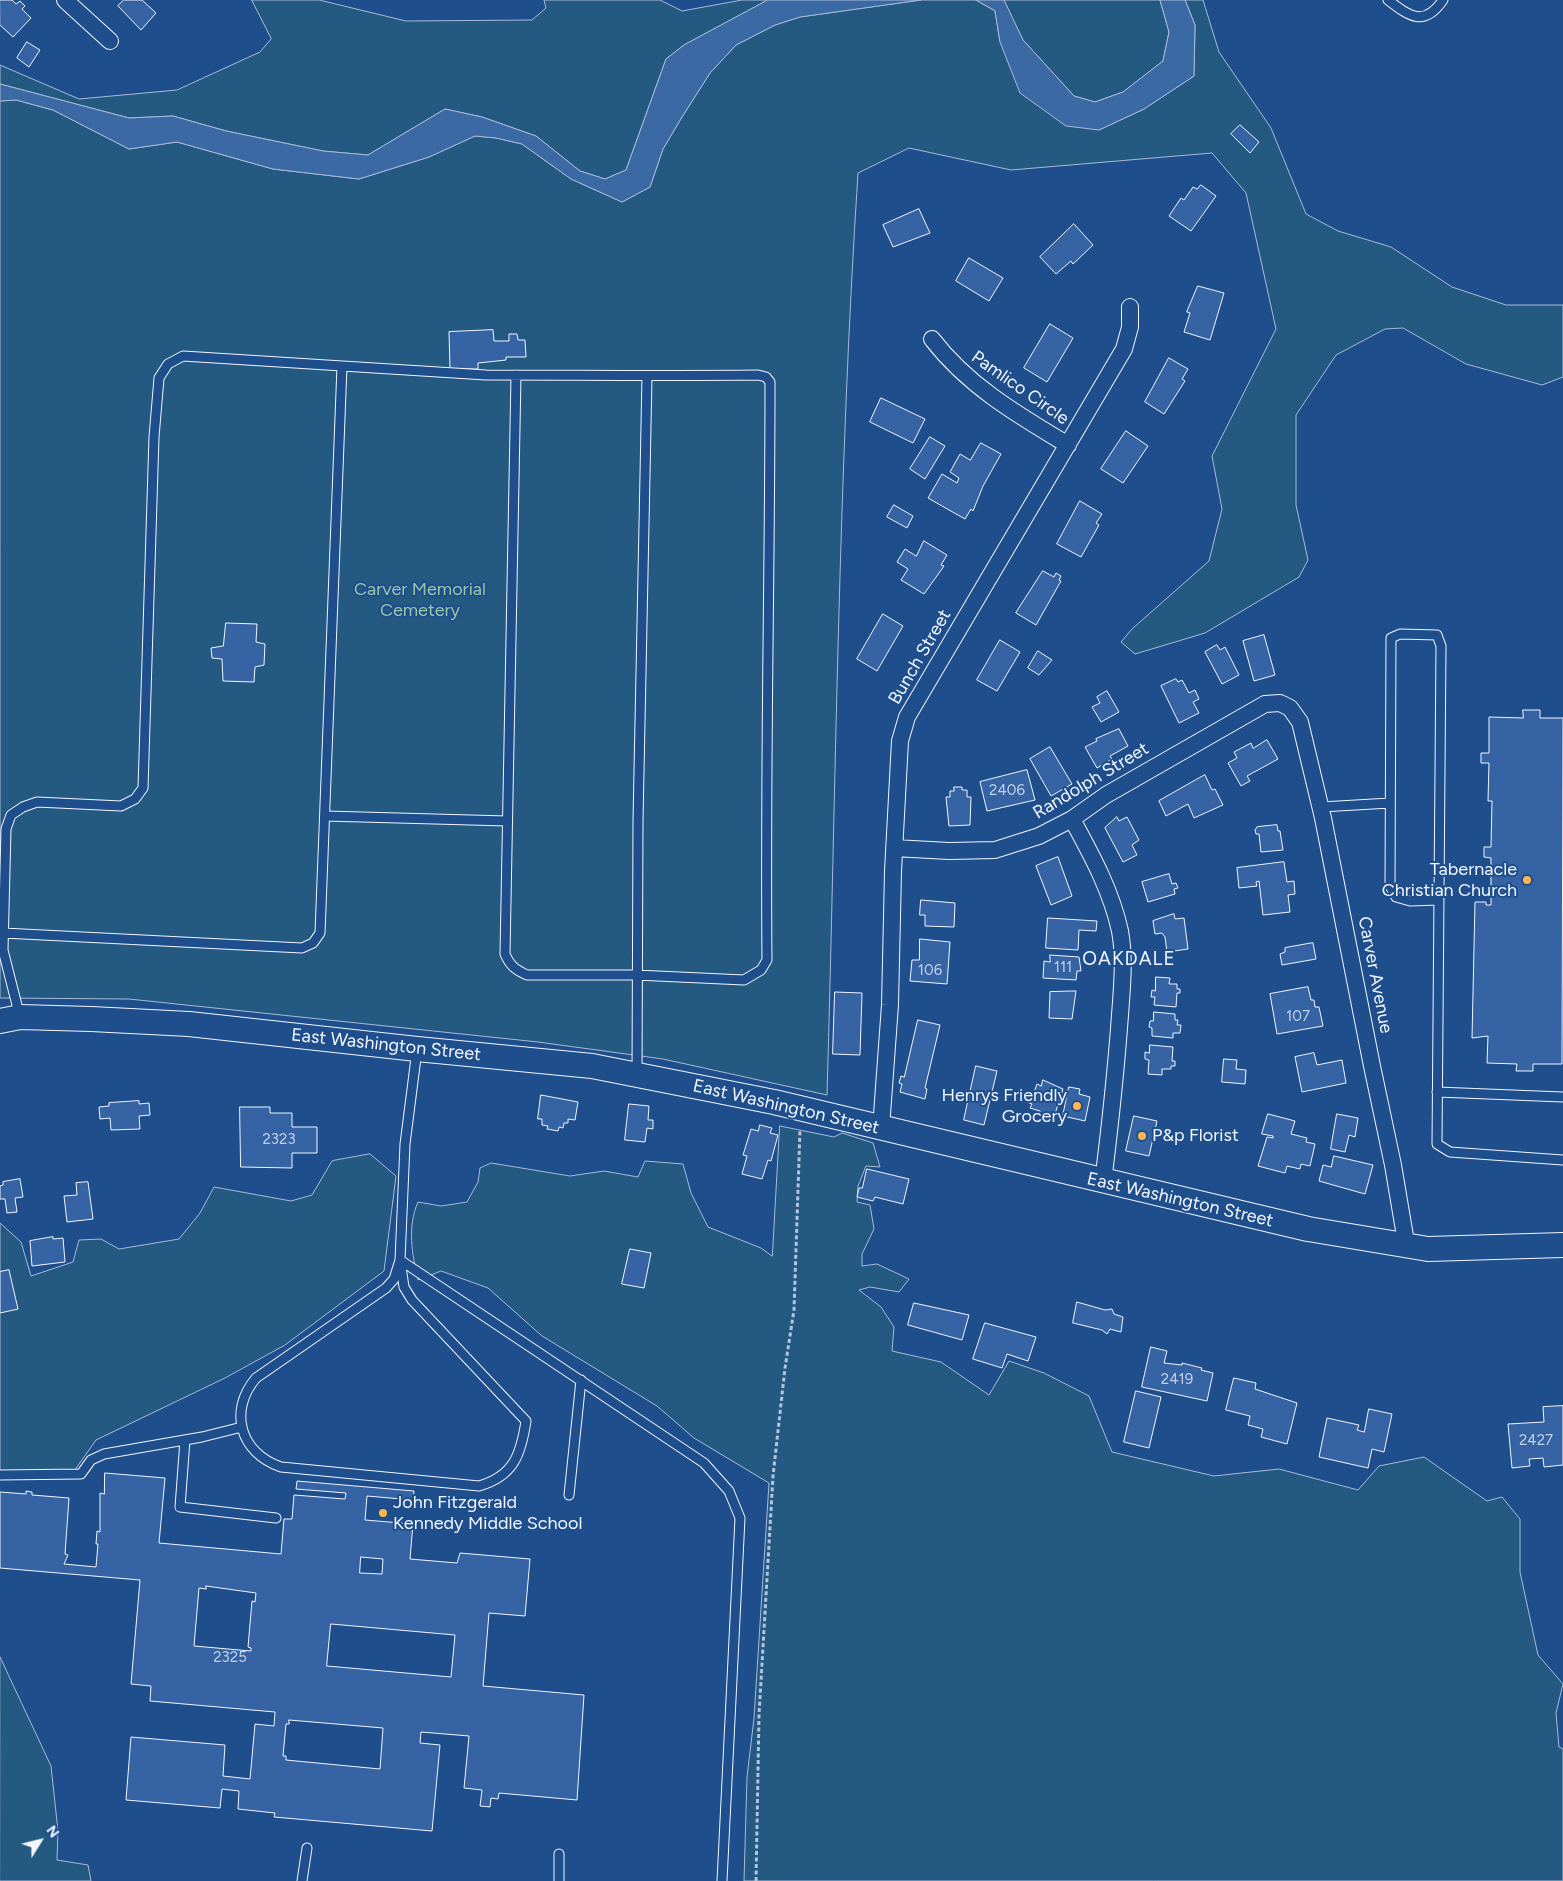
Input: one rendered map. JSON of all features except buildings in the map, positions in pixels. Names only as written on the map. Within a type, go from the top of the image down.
[{"type":"main road","name":"East Washington Street","points":[[10,1019],[189,1024],[417,1050],[592,1066],[801,1109],[1308,1230],[1407,1248],[1563,1245]]},
{"type":"street","points":[[65,0],[110,41]]},
{"type":"street","name":"Bunch Street","points":[[881,1128],[890,1005],[894,848],[900,742],[907,717],[1011,537],[1124,349],[1130,327],[1130,307]]},
{"type":"street","name":"Pamlico Circle","points":[[932,339],[950,362],[976,386],[1068,445]]},
{"type":"street","name":"Randolph Street","points":[[894,848],[949,851],[995,850],[1039,836],[1072,819],[1106,795],[1265,704],[1280,704],[1294,712]]},
{"type":"street","name":"Carver Avenue","points":[[1294,712],[1300,722],[1321,807],[1393,1165],[1407,1248]]},
{"type":"street","points":[[1072,819],[1100,869],[1112,901],[1120,933],[1122,979],[1116,1080],[1103,1182]]},
{"type":"lane","points":[[1388,0],[1409,16],[1419,18],[1431,14],[1443,0]]},
{"type":"lane","points":[[10,1019],[3,933],[6,829],[11,816],[23,807],[36,802],[121,806],[135,799],[143,788],[154,437],[159,378],[168,364],[183,356],[516,375],[758,375],[766,377],[770,382],[770,600],[766,847],[767,960],[762,970],[744,980],[636,975],[527,975],[516,971],[508,963],[505,954],[516,375]]},
{"type":"lane","points":[[3,933],[302,948],[313,943],[320,933],[342,366]]},
{"type":"lane","points":[[637,1074],[636,975],[647,376]]},
{"type":"lane","points":[[1439,900],[1410,902],[1396,897],[1390,886],[1391,638],[1400,634],[1437,635],[1441,646],[1439,900],[1436,1144],[1450,1152],[1563,1160]]},
{"type":"lane","points":[[1321,807],[1390,803]]},
{"type":"lane","points":[[325,816],[507,821]]},
{"type":"lane","points":[[400,1260],[394,1279],[386,1288],[256,1378],[245,1391],[240,1416],[242,1427],[259,1455],[269,1463],[281,1467],[480,1486],[489,1484],[509,1471],[516,1460],[526,1421],[412,1300],[404,1287],[400,1260],[405,1144],[417,1050]]},
{"type":"lane","points":[[1437,1092],[1563,1097]]},
{"type":"lane","points":[[400,1260],[704,1463],[729,1491],[740,1518],[722,1881]]},
{"type":"lane","points":[[569,1496],[580,1380]]},
{"type":"lane","points":[[0,1474],[81,1474],[91,1460],[104,1454],[185,1440],[242,1427]]},
{"type":"lane","points":[[185,1440],[180,1507],[276,1518]]},
{"type":"lane","points":[[302,1881],[307,1848]]},
{"type":"lane","points":[[559,1854],[559,1881]]},
{"type":"path","points":[[756,1881],[759,1705],[773,1476],[785,1368],[794,1310],[801,1109]]},
{"type":"green space","points":[[252,0],[319,0],[406,21],[532,20],[546,8],[544,0],[660,0],[682,11],[742,0],[768,0],[684,45],[666,59],[626,170],[605,179],[580,171],[536,136],[482,117],[445,109],[368,155],[323,151],[226,131],[173,116],[129,118],[0,84],[0,65],[79,99],[177,90],[260,52],[271,39]]},
{"type":"green space","name":"Carver Memorial Cemetery","points":[[921,0],[976,0],[995,11],[1000,42],[1099,130],[1144,109],[1194,76],[1195,25],[1185,0],[1203,0],[1219,52],[1271,128],[1306,214],[1338,231],[1391,247],[1452,287],[1506,305],[1563,305],[1563,377],[1542,385],[1466,364],[1403,328],[1385,329],[1336,355],[1296,415],[1296,505],[1308,560],[1299,577],[1205,633],[1135,654],[1121,642],[1132,629],[1209,561],[1222,509],[1212,456],[1276,329],[1246,193],[1212,153],[1011,170],[909,148],[858,173],[846,403],[838,634],[827,1095],[663,1059],[538,1042],[129,999],[0,998],[0,101],[16,100],[53,110],[129,149],[177,142],[273,169],[359,179],[429,157],[475,136],[496,138],[522,144],[571,179],[622,202],[650,187],[663,149],[682,117],[710,73],[736,45],[775,25],[800,17]]},
{"type":"green space","points":[[1004,0],[1160,0],[1169,32],[1163,61],[1123,92],[1095,102],[1074,96],[1023,40]]},
{"type":"green space","points":[[780,1126],[834,1137],[842,1133],[873,1143],[880,1167],[866,1166],[858,1186],[857,1202],[870,1205],[874,1229],[862,1254],[862,1266],[877,1264],[909,1279],[899,1292],[870,1287],[859,1290],[881,1307],[894,1327],[892,1351],[941,1362],[989,1395],[1009,1361],[1044,1373],[1089,1396],[1112,1452],[1214,1476],[1279,1469],[1358,1490],[1379,1466],[1424,1457],[1487,1501],[1502,1497],[1520,1519],[1520,1572],[1538,1655],[1563,1684],[1556,1713],[1559,1747],[1563,1749],[1563,1881],[744,1881],[747,1777],[754,1718],[769,1483],[694,1438],[657,1406],[542,1336],[488,1288],[441,1271],[418,1280],[412,1250],[412,1231],[418,1202],[441,1206],[467,1202],[478,1182],[480,1168],[491,1163],[570,1176],[604,1171],[638,1177],[645,1161],[683,1164],[691,1193],[708,1227],[761,1248],[772,1256]]},
{"type":"green space","points":[[370,1154],[396,1176],[384,1271],[285,1345],[225,1378],[96,1440],[70,1477],[0,1479],[0,1223],[21,1242],[31,1276],[73,1262],[79,1240],[101,1239],[119,1249],[179,1239],[200,1213],[214,1187],[291,1201],[312,1195],[332,1161]]},
{"type":"green space","points":[[0,1657],[51,1766],[58,1831],[57,1860],[88,1865],[91,1881],[0,1881]]},
{"type":"shaded area","points":[[768,0],[921,0],[800,17],[775,25],[736,45],[710,73],[682,117],[663,149],[650,187],[622,202],[571,179],[522,144],[496,138],[475,136],[429,157],[359,179],[273,169],[177,142],[129,149],[53,110],[16,100],[0,101],[0,84],[129,118],[173,116],[226,131],[323,151],[368,155],[445,109],[482,117],[536,136],[580,171],[605,179],[626,170],[666,59],[684,45]]},
{"type":"shaded area","points":[[976,0],[1004,0],[1023,40],[1074,96],[1095,102],[1123,92],[1163,61],[1169,32],[1160,0],[1185,0],[1195,25],[1194,76],[1144,109],[1099,130],[1066,126],[1020,93],[1000,42],[995,11]]},
{"type":"place","name":"Tabernacle Christian Church","points":[[1527,880]]},
{"type":"place","name":"Henrys Friendly Grocery","points":[[1077,1106]]},
{"type":"place","name":"P&p Florist","points":[[1142,1136]]},
{"type":"place","name":"John Fitzgerald Kennedy Middle School","points":[[383,1513]]},
{"type":"district","name":"OAKDALE","points":[[1129,959]]}]
